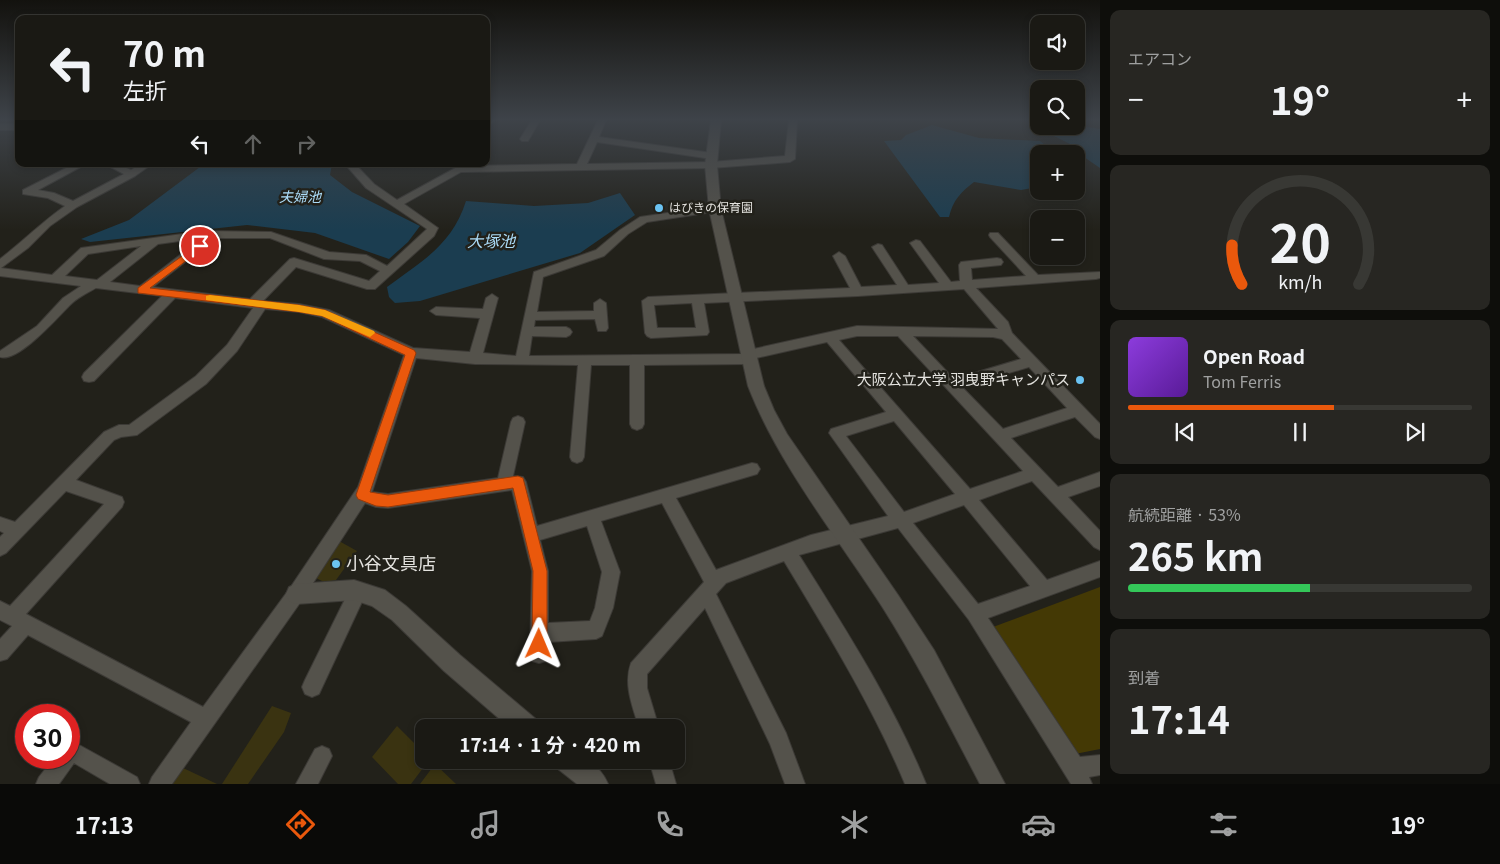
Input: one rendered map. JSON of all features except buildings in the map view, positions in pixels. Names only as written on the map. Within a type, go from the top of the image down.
[{"type":"street","points":[[581,167],[585,157]]},
{"type":"street","points":[[692,157],[711,160]]},
{"type":"street","points":[[711,157],[715,209],[756,386],[766,410],[781,439],[926,658],[993,784]]},
{"type":"street","points":[[490,166],[581,167],[711,160],[790,159],[790,157]]},
{"type":"street","points":[[73,205],[50,195],[27,192],[75,167]]},
{"type":"street","points":[[117,167],[132,174]]},
{"type":"street","points":[[0,264],[24,246],[46,224],[73,205],[142,167]]},
{"type":"street","points":[[0,548],[109,436],[119,431],[132,430],[201,380],[232,348],[257,304],[294,262],[371,286],[430,234],[433,228],[370,186],[353,167]]},
{"type":"street","points":[[397,204],[453,167]]},
{"type":"street","points":[[521,361],[538,275],[600,253],[624,232],[644,219],[715,209]]},
{"type":"street","points":[[56,278],[85,251],[214,234],[270,235],[328,256],[362,258],[389,271]]},
{"type":"street","points":[[141,290],[214,234]]},
{"type":"street","points":[[994,235],[1035,279]]},
{"type":"street","points":[[5,354],[41,329],[67,301],[97,283],[156,242]]},
{"type":"street","points":[[916,243],[948,286]]},
{"type":"street","points":[[878,247],[905,289]]},
{"type":"street","points":[[839,256],[858,292]]},
{"type":"street","points":[[997,262],[965,266],[966,284],[1004,325],[1006,335],[1100,433]]},
{"type":"street","points":[[0,272],[299,308],[325,313],[411,353],[475,359],[585,362],[750,357],[857,331],[993,332],[1006,335]]},
{"type":"street","points":[[697,300],[703,332],[651,333],[648,302],[858,292],[1096,275]]},
{"type":"street","points":[[89,377],[172,294]]},
{"type":"street","points":[[475,359],[492,298]]},
{"type":"street","points":[[530,316],[600,309],[602,328]]},
{"type":"street","points":[[436,311],[488,314]]},
{"type":"street","points":[[526,331],[566,332]]},
{"type":"street","points":[[901,332],[1100,542]]},
{"type":"street","points":[[830,338],[967,496],[1045,590]]},
{"type":"street","points":[[159,784],[296,594],[362,495],[411,353]]},
{"type":"street","points":[[637,360],[637,424]]},
{"type":"street","points":[[577,457],[585,362]]},
{"type":"street","points":[[951,385],[1032,362]]},
{"type":"street","points":[[1000,436],[1078,410]]},
{"type":"street","points":[[897,414],[836,433],[975,614],[1078,776],[1100,765]]},
{"type":"street","points":[[504,484],[518,422]]},
{"type":"street","points":[[531,536],[752,469]]},
{"type":"street","points":[[646,719],[636,688],[638,670],[720,578],[788,552],[845,534],[901,520],[1036,473]]},
{"type":"street","points":[[1056,495],[1100,479]]},
{"type":"street","points":[[362,495],[376,500],[388,501],[518,482],[540,571],[539,654]]},
{"type":"street","points":[[0,652],[13,617],[116,502],[64,483]]},
{"type":"street","points":[[666,495],[779,740],[795,784]]},
{"type":"street","points":[[539,633],[596,630],[604,608],[612,572],[592,517]]},
{"type":"street","points":[[0,524],[18,530]]},
{"type":"street","points":[[788,552],[866,680],[894,731],[916,784]]},
{"type":"street","points":[[975,614],[1100,569]]},
{"type":"street","points":[[296,594],[358,591],[378,598],[398,613],[452,663],[518,719]]},
{"type":"street","points":[[312,687],[358,591]]},
{"type":"street","points":[[13,617],[205,720]]},
{"type":"street","points":[[80,755],[130,784]]},
{"type":"street","points":[[306,784],[322,756]]},
{"type":"street","points":[[46,784],[58,769]]},
{"type":"street","points":[[578,769],[596,784]]},
{"type":"street","points":[[661,769],[666,784]]},
{"type":"shaded area","points":[[1100,587],[1100,749],[1075,754],[993,627]]},
{"type":"water","points":[[895,157],[1030,157],[1030,188],[1021,190],[974,182],[958,197],[949,217],[940,217]]},
{"type":"water","points":[[1100,157],[1100,168],[1085,158]]},
{"type":"water","name":"夫婦池","points":[[200,167],[331,167],[330,175],[352,192],[420,226],[408,242],[389,259],[315,233],[247,225],[90,242],[81,239],[129,220]]},
{"type":"water","name":"大塚池","points":[[620,193],[635,215],[580,253],[420,301],[395,303],[389,297],[387,287],[424,260],[444,241],[453,229],[466,201],[534,206],[588,203]]},
{"type":"slow traffic","points":[[210,298],[299,308],[325,313],[370,333]]},
{"type":"place","name":"はびきの保育園","points":[[659,208]]},
{"type":"place","name":"大阪公立大学 羽曳野キャンパス","points":[[1080,380]]},
{"type":"place","name":"小谷文具店","points":[[336,564]]},
{"type":"route","points":[[200,246],[141,290],[299,308],[325,313],[411,353],[366,490],[362,495],[376,500],[388,501],[518,482],[540,571],[539,644]]}]
